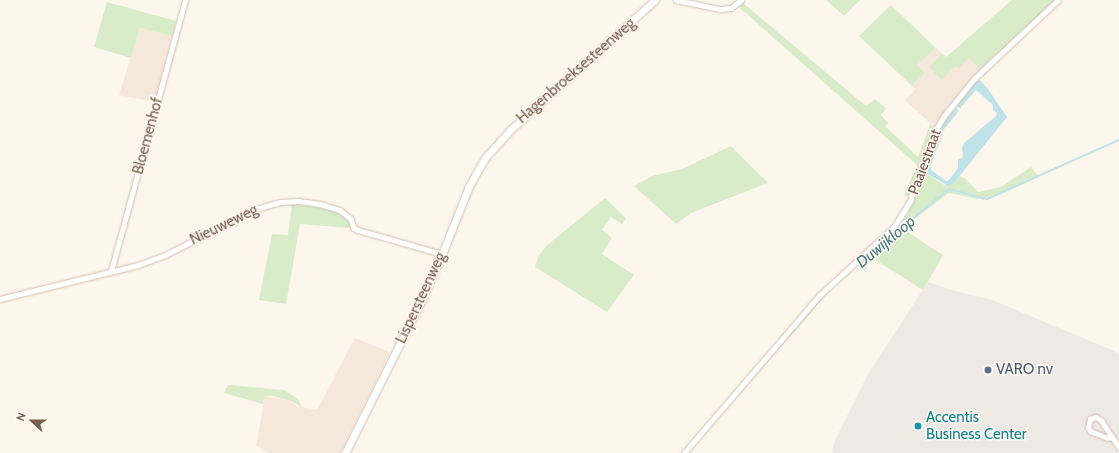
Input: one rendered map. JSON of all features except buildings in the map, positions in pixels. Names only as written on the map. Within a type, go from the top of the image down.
[{"type":"street","name":"Bloemenhof","points":[[111,271],[185,0]]},
{"type":"street","name":"Hagenbroeksesteenweg","points":[[498,143],[509,130],[655,0]]},
{"type":"street","points":[[676,0],[720,9],[731,8],[741,0]]},
{"type":"street","name":"Paaiestraat","points":[[684,453],[820,295],[894,227],[910,201],[935,131],[944,116],[974,80],[1058,0]]},
{"type":"street","name":"Lispersteenweg","points":[[345,453],[422,300],[469,186],[485,158],[498,143]]},
{"type":"street","name":"Nieuweweg","points":[[0,299],[138,265],[165,255],[249,212],[280,202],[299,201],[320,204],[340,210],[350,219],[354,228],[358,230],[442,254]]},
{"type":"street","points":[[1113,438],[1107,438],[1091,432],[1088,428],[1090,419],[1096,417],[1102,420],[1119,447]]},
{"type":"shaded area","points":[[140,28],[172,36],[154,102],[119,95]]},
{"type":"shaded area","points":[[936,48],[942,53],[930,67],[955,66],[959,69],[969,58],[980,69],[957,96],[934,127],[905,100],[916,89],[912,86],[925,73],[917,65]]},
{"type":"shaded area","points":[[928,282],[958,292],[990,299],[1119,353],[1119,453],[832,453],[834,442],[869,372]]},
{"type":"shaded area","points":[[355,338],[390,352],[340,453],[269,453],[256,446],[265,396],[291,401],[297,406],[317,410]]},
{"type":"green space","points":[[826,0],[860,0],[844,16]]},
{"type":"green space","points":[[1012,0],[1055,0],[980,69],[969,58],[959,69],[955,66],[942,80],[929,67],[942,53],[946,57]]},
{"type":"green space","points":[[107,2],[176,21],[172,36],[140,28],[131,58],[94,47]]},
{"type":"green space","points":[[743,3],[866,106],[875,99],[886,108],[881,115],[888,123],[885,126],[918,157],[930,124],[934,127],[908,197],[904,195],[917,165],[739,7]]},
{"type":"green space","points":[[891,5],[936,48],[917,65],[925,73],[912,86],[859,36]]},
{"type":"green space","points":[[942,122],[925,172],[944,185],[954,183],[960,176],[966,179],[978,192],[1001,187],[1031,167],[1039,177],[999,195],[977,199],[949,193],[908,224],[903,221],[908,213],[936,133]]},
{"type":"green space","points":[[731,146],[768,183],[691,213],[676,224],[634,186],[652,176],[682,169]]},
{"type":"green space","points":[[605,198],[626,218],[622,224],[611,217],[602,230],[612,238],[602,254],[634,275],[607,312],[535,267],[538,257],[546,246]]},
{"type":"green space","points":[[292,203],[334,210],[348,218],[351,223],[349,228],[300,224],[286,304],[259,300],[272,234],[288,235]]},
{"type":"green space","points":[[900,227],[943,255],[923,290],[869,256]]},
{"type":"green space","points":[[228,385],[284,390],[297,398],[302,407],[291,401],[273,396],[265,396],[263,404],[224,393]]},
{"type":"water","points":[[980,80],[1007,117],[954,183],[948,186],[925,172],[929,156],[941,126],[956,108],[959,111],[944,129],[930,169],[948,181],[958,168],[958,160],[963,157],[962,148],[964,143],[996,116],[997,113],[993,110],[993,105],[976,90],[961,107],[961,109],[957,106],[975,83]]},
{"type":"waterway","name":"Duwijkloop","points":[[855,266],[949,189],[987,199],[1119,140]]},
{"type":"waterway","name":"Duwijkloop","points":[[734,399],[826,293]]},
{"type":"waterway","name":"Duwijkloop","points":[[704,433],[723,411]]},
{"type":"place","name":"VARO nv","points":[[988,370]]},
{"type":"place","name":"Accentis Business Center","points":[[918,426]]}]
